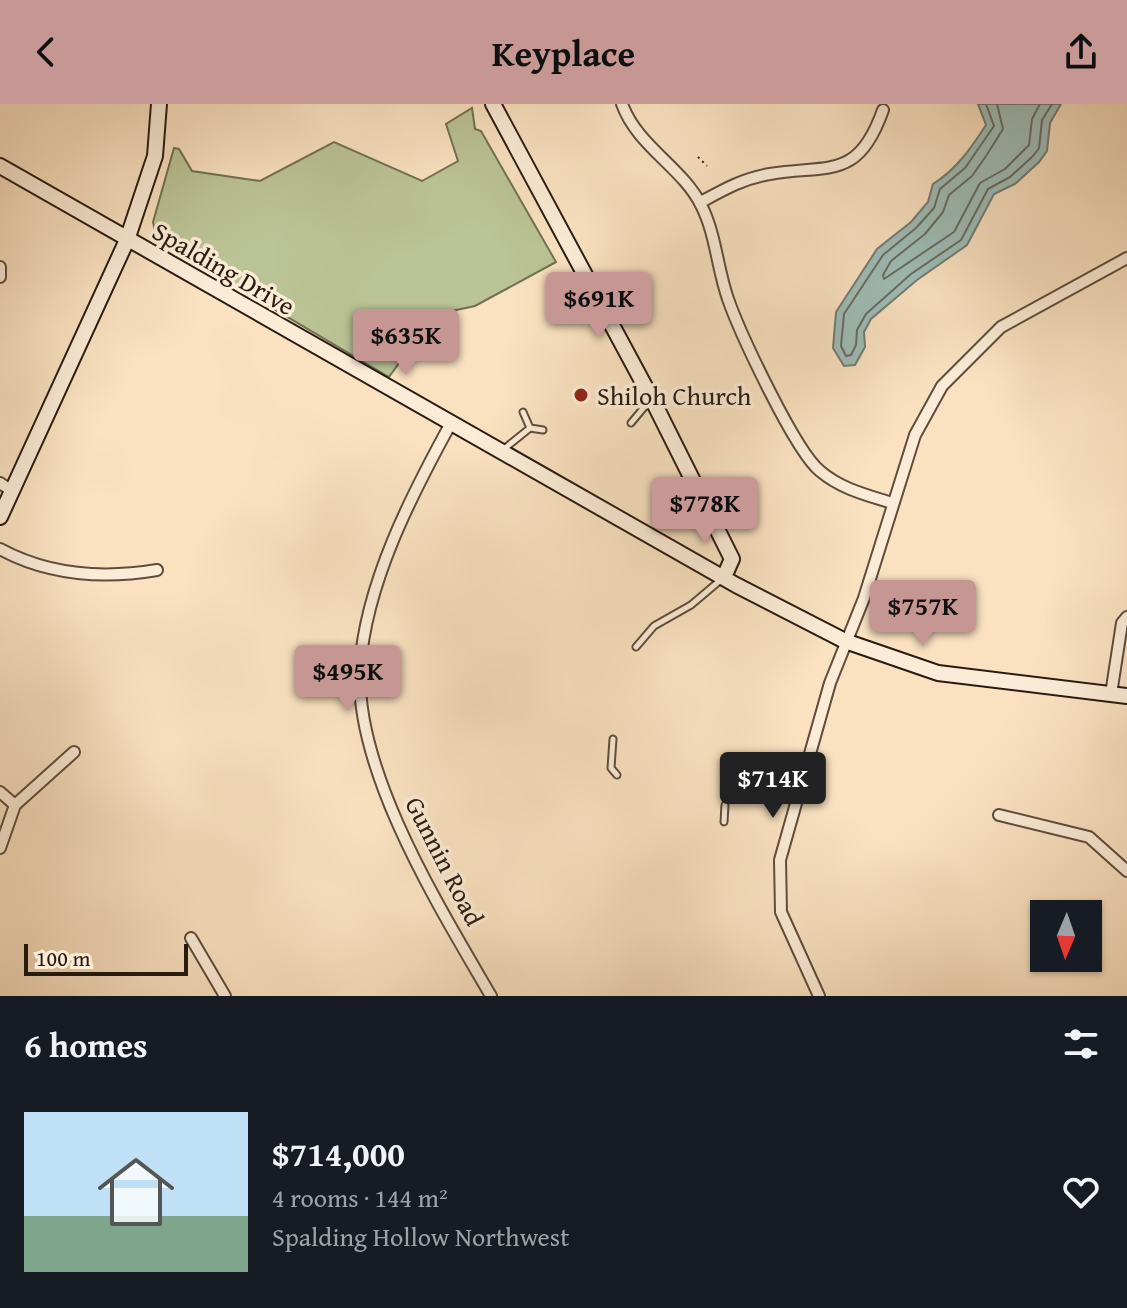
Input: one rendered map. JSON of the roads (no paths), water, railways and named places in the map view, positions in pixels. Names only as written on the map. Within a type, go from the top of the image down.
[{"type":"main road","points":[[0,517],[6,487],[127,240],[155,156],[159,104]]},
{"type":"main road","points":[[493,104],[655,405],[732,559],[724,577]]},
{"type":"main road","name":"Spalding Drive","points":[[0,166],[501,452],[845,641],[938,673],[1127,696]]},
{"type":"street","points":[[622,104],[645,140],[701,202],[715,243],[728,299],[799,445],[819,470],[839,483],[892,503]]},
{"type":"street","points":[[701,202],[749,178],[821,171],[846,163],[874,134],[883,110]]},
{"type":"street","points":[[819,996],[781,912],[780,860],[825,697],[864,598],[902,466],[929,406],[978,346],[1001,327],[1127,258]]},
{"type":"street","points":[[0,267],[0,277]]},
{"type":"street","name":"Gunnin Road","points":[[451,423],[391,551],[368,617],[360,669],[369,744],[397,826],[487,995]]},
{"type":"street","points":[[0,549],[26,563],[63,572],[124,575],[157,570]]},
{"type":"street","points":[[1111,694],[1122,623],[1127,617]]},
{"type":"street","points":[[0,848],[15,805],[74,752]]},
{"type":"street","points":[[0,792],[15,805]]},
{"type":"street","points":[[999,815],[1089,837],[1127,871]]},
{"type":"street","points":[[191,938],[225,996]]},
{"type":"lane","points":[[631,423],[646,405],[655,405]]},
{"type":"lane","points":[[523,412],[530,428]]},
{"type":"lane","points":[[501,452],[518,434],[530,428],[543,430]]},
{"type":"lane","points":[[636,647],[654,626],[691,605],[724,577]]},
{"type":"lane","points":[[613,739],[611,768],[617,775]]},
{"type":"lane","points":[[724,822],[725,805]]},
{"type":"water","points":[[978,104],[1061,104],[1050,123],[1047,151],[1039,162],[1015,184],[994,194],[967,245],[917,280],[871,319],[864,332],[865,347],[855,365],[844,366],[833,348],[836,312],[877,249],[911,222],[928,202],[933,184],[956,165],[975,142],[986,125]]},
{"type":"place","name":"Shiloh Church","points":[[581,395]]}]
